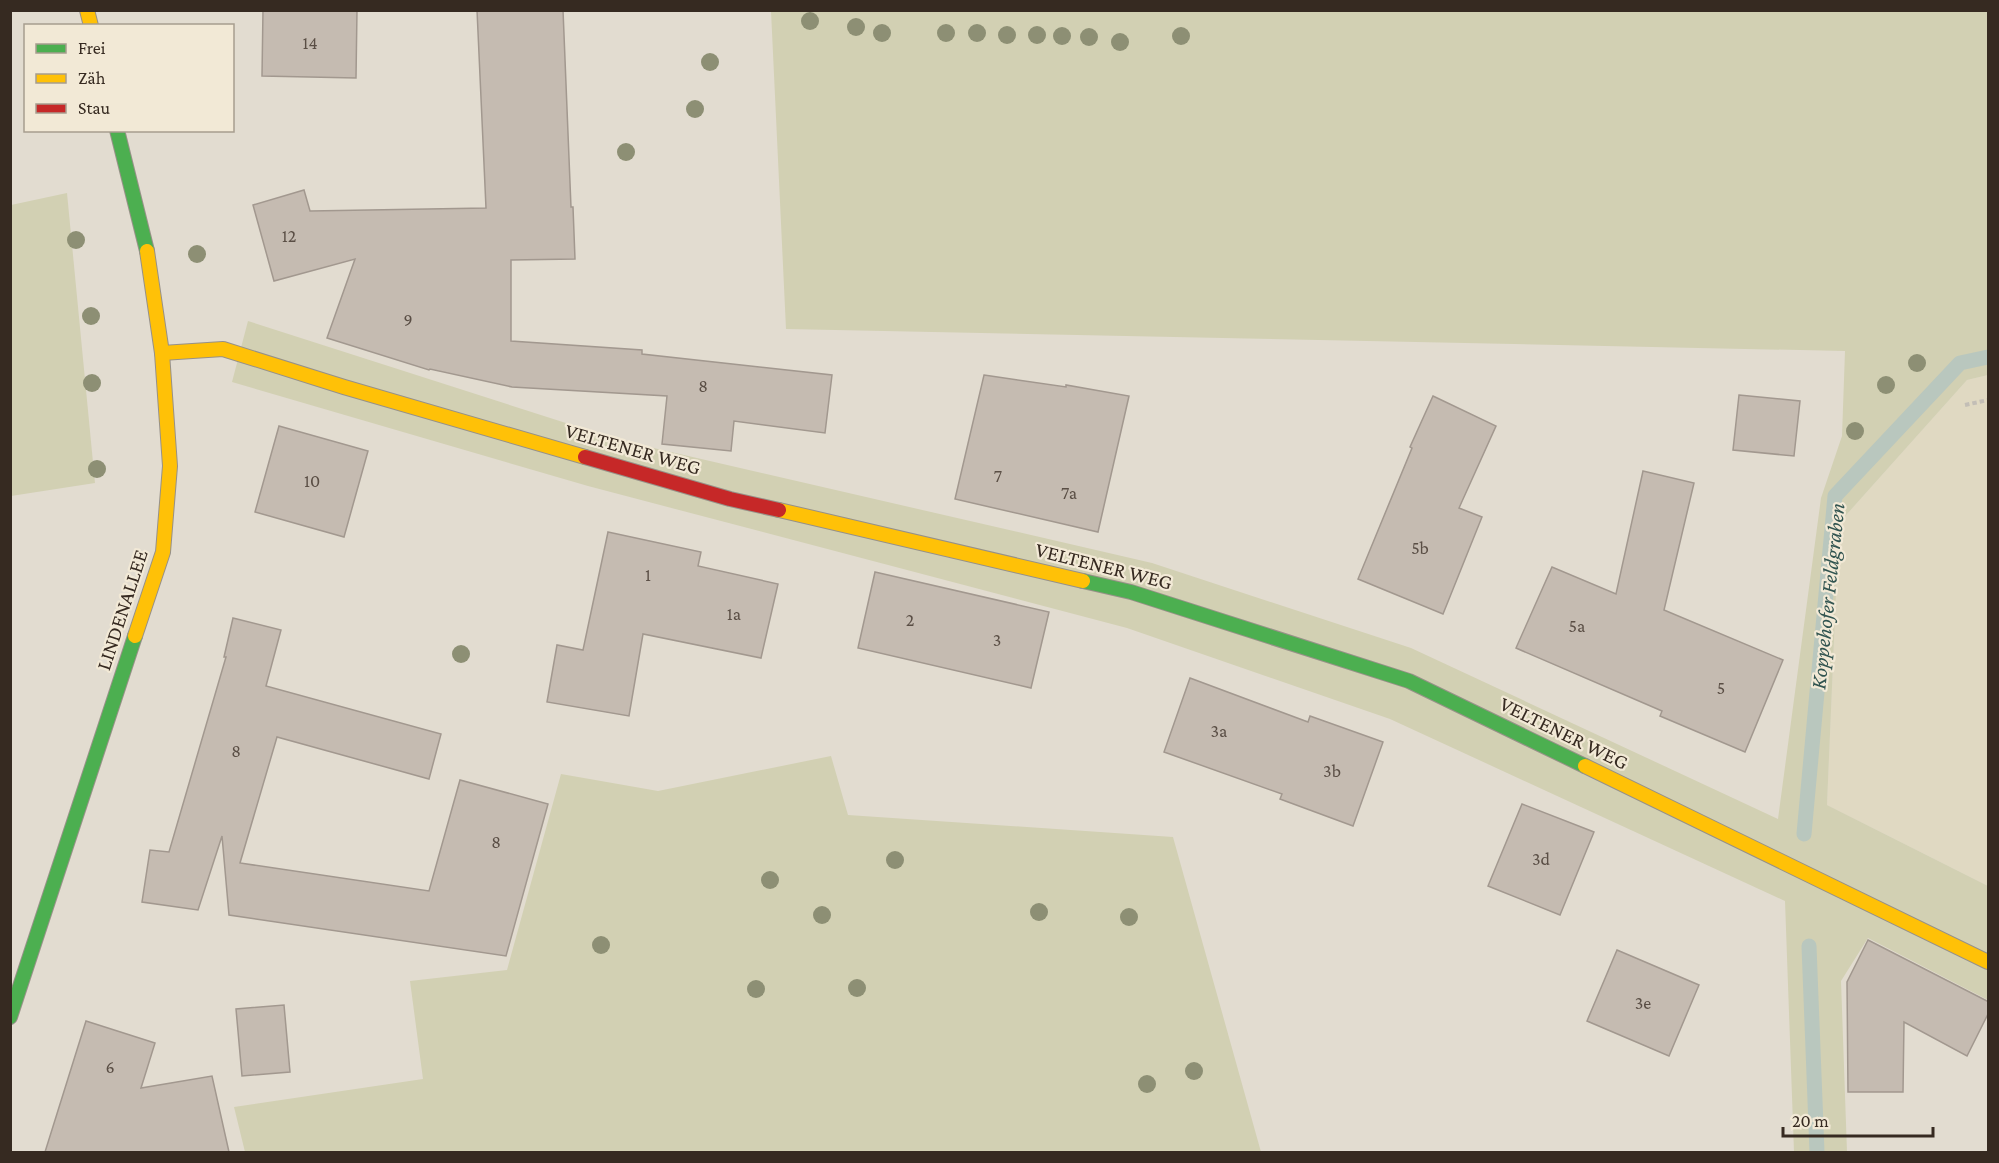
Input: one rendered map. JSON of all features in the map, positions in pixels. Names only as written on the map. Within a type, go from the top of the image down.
[{"type":"street","name":"LINDENALLEE","points":[[10,1017],[164,552],[170,466],[162,353],[146,246],[118,132]]},
{"type":"street","name":"VELTENER WEG","points":[[162,353],[223,349],[344,387],[730,499],[1131,592],[1409,681],[1989,962]]},
{"type":"path","points":[[1965,405],[1989,400]]},
{"type":"shaded area","points":[[771,11],[1988,11],[1988,375],[1967,380],[1839,523],[1827,805],[1988,886],[1988,1000],[1868,938],[1841,981],[1847,1152],[1794,1152],[1785,901],[1390,719],[1127,628],[588,486],[232,382],[248,321],[619,440],[1152,563],[1411,648],[1778,819],[1821,498],[1842,436],[1845,351],[786,329]]},
{"type":"shaded area","points":[[67,193],[95,483],[11,496],[11,205]]},
{"type":"shaded area","points":[[1988,375],[1988,886],[1827,805],[1839,523],[1967,380]]},
{"type":"shaded area","points":[[831,756],[848,815],[1173,837],[1261,1152],[245,1152],[234,1107],[423,1079],[410,981],[507,970],[561,774],[658,791]]},
{"type":"building","points":[[263,10],[357,10],[356,78],[262,76]]},
{"type":"building","points":[[477,10],[563,10],[575,259],[511,260],[511,341],[642,350],[642,354],[832,375],[825,433],[734,421],[731,451],[662,444],[667,396],[512,387],[429,370],[327,338],[355,259],[274,281],[253,205],[304,190],[310,211],[486,208]]},
{"type":"building","points":[[984,375],[1066,387],[1066,385],[1129,396],[1098,532],[955,499]]},
{"type":"building","points":[[1739,395],[1800,401],[1794,456],[1733,450]]},
{"type":"building","points":[[1433,396],[1496,426],[1459,508],[1482,517],[1443,614],[1358,579],[1412,448],[1410,447]]},
{"type":"building","points":[[279,426],[368,451],[344,537],[255,512]]},
{"type":"building","points":[[1643,471],[1694,483],[1664,610],[1783,660],[1745,752],[1660,716],[1662,711],[1516,648],[1552,567],[1616,594]]},
{"type":"building","points":[[608,532],[701,552],[698,566],[778,584],[761,658],[643,634],[629,716],[547,702],[557,645],[583,650]]},
{"type":"building","points":[[875,572],[1049,612],[1031,688],[858,648]]},
{"type":"building","points":[[233,618],[281,630],[266,686],[441,734],[429,779],[277,737],[240,863],[429,891],[460,780],[548,804],[506,956],[229,915],[222,836],[198,910],[142,902],[150,850],[169,852],[226,657],[224,657]]},
{"type":"building","points":[[1190,678],[1308,722],[1310,716],[1383,742],[1353,826],[1280,799],[1282,794],[1164,752]]},
{"type":"building","points":[[1522,804],[1594,832],[1560,915],[1488,886]]},
{"type":"building","points":[[1868,940],[1989,1002],[1989,1012],[1967,1056],[1904,1022],[1903,1092],[1848,1092],[1847,982]]},
{"type":"building","points":[[1617,950],[1699,985],[1669,1056],[1587,1021]]},
{"type":"building","points":[[284,1005],[290,1072],[242,1076],[236,1009]]},
{"type":"building","points":[[86,1021],[155,1043],[141,1088],[212,1076],[229,1152],[45,1152]]},
{"type":"waterway","name":"Koppehofer Feldgraben","points":[[1804,834],[1835,496],[1960,363],[1988,357]]},
{"type":"waterway","name":"Koppehofer Feldgraben","points":[[1809,946],[1817,1152]]},
{"type":"traffic: fast","points":[[117,132],[147,251]]},
{"type":"traffic: fast","points":[[1083,581],[1131,592],[1409,681],[1585,766]]},
{"type":"traffic: fast","points":[[10,1017],[135,636]]},
{"type":"traffic: slow","points":[[87,10],[90,24]]},
{"type":"traffic: slow","points":[[135,636],[163,552],[170,466],[162,353],[147,251]]},
{"type":"traffic: slow","points":[[162,353],[223,349],[344,387],[585,457]]},
{"type":"traffic: slow","points":[[779,510],[1083,581]]},
{"type":"traffic: slow","points":[[1585,766],[1988,962]]},
{"type":"traffic: jam","points":[[585,457],[730,499],[779,510]]}]
